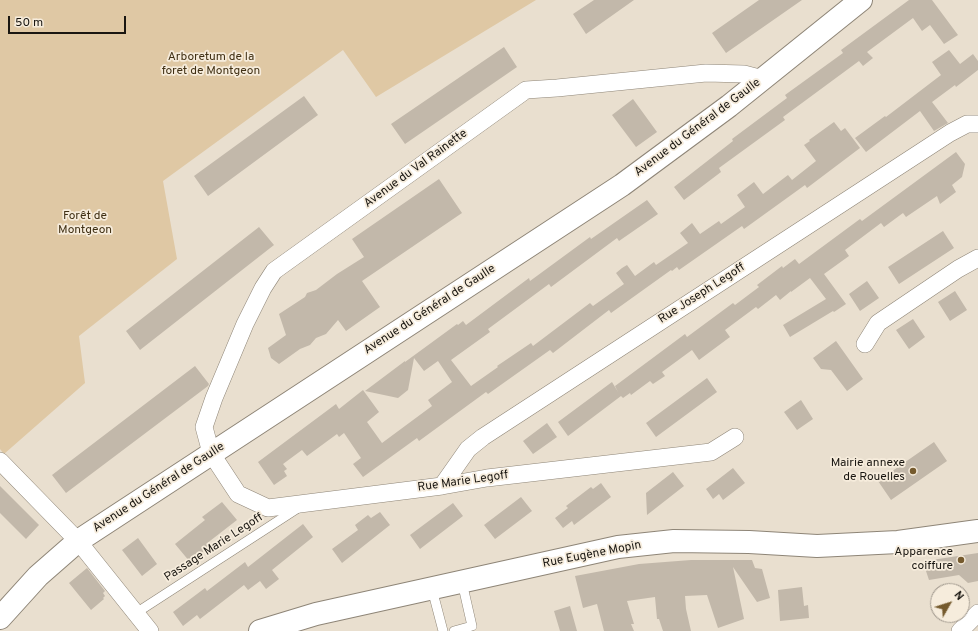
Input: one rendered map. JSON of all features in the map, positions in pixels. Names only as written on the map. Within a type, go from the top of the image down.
[{"type":"street","name":"Avenue du Général de Gaulle","points":[[0,618],[38,576],[78,541],[622,185],[729,106],[861,0]]},
{"type":"street","name":"Avenue du Val Rainette","points":[[211,454],[204,427],[214,398],[245,324],[263,288],[274,271],[526,90],[706,73],[744,74],[763,79]]},
{"type":"street","name":"Rue Joseph Legoff","points":[[442,486],[468,449],[483,437],[950,132],[968,124],[978,124]]},
{"type":"street","points":[[865,344],[878,323],[958,268],[978,258]]},
{"type":"street","name":"Rue Marie Legoff","points":[[211,454],[238,494],[268,508],[305,502],[442,486],[487,478],[711,452],[735,437]]},
{"type":"street","points":[[0,461],[78,541],[150,631]]},
{"type":"street","name":"Rue Eugène Mopin","points":[[260,631],[316,614],[618,547],[674,542],[749,542],[817,546],[898,542],[978,530]]},
{"type":"street","points":[[960,631],[978,613]]},
{"type":"lane","name":"Passage Marie Legoff","points":[[136,613],[305,502]]},
{"type":"lane","points":[[454,631],[472,626],[462,582]]},
{"type":"lane","points":[[432,589],[443,631]]},
{"type":"green space","name":"Forêt de Montgeon","points":[[0,0],[536,0],[376,97],[343,50],[163,181],[177,259],[79,336],[85,383],[4,454],[0,449]]},
{"type":"building","points":[[594,0],[634,0],[586,34],[573,14]]},
{"type":"building","points":[[759,0],[802,0],[726,53],[712,33]]},
{"type":"building","points":[[909,0],[932,0],[958,35],[944,44],[930,25],[922,31],[913,18],[867,52],[873,58],[863,66],[859,61],[783,117],[785,120],[719,168],[721,172],[684,200],[674,187],[733,141],[732,139],[787,98],[785,95],[843,53],[841,50]]},
{"type":"building","points":[[504,47],[517,67],[405,144],[391,124]]},
{"type":"building","points":[[949,50],[960,64],[973,54],[978,61],[978,70],[956,87],[955,85],[932,102],[948,123],[934,131],[920,111],[866,152],[855,138],[885,116],[886,117],[941,75],[932,62]]},
{"type":"building","points":[[304,96],[318,115],[208,196],[194,176]]},
{"type":"building","points":[[633,99],[657,132],[636,147],[612,115]]},
{"type":"building","points":[[834,122],[841,131],[845,128],[860,148],[807,188],[805,185],[744,229],[742,226],[679,270],[677,267],[672,271],[671,270],[611,313],[609,310],[553,353],[550,350],[488,394],[486,392],[419,441],[417,438],[363,477],[353,464],[361,458],[344,433],[339,437],[337,434],[307,456],[302,450],[283,464],[287,469],[284,471],[287,476],[274,485],[258,462],[336,404],[339,409],[363,390],[379,412],[367,422],[382,443],[432,406],[428,400],[452,382],[438,361],[424,371],[414,358],[408,390],[398,398],[365,391],[457,324],[458,325],[463,321],[466,325],[529,278],[530,281],[590,237],[591,239],[647,200],[658,214],[619,241],[617,238],[551,287],[549,284],[488,329],[490,332],[451,360],[471,386],[531,343],[533,346],[590,303],[593,306],[624,284],[616,273],[622,268],[627,265],[635,276],[654,262],[656,265],[688,243],[680,233],[692,223],[700,234],[719,221],[721,224],[745,207],[737,195],[754,182],[763,194],[788,175],[792,180],[816,161],[804,145]]},
{"type":"building","points":[[956,152],[965,164],[962,177],[952,185],[956,192],[940,204],[937,196],[906,217],[903,213],[884,227],[881,223],[845,250],[849,256],[824,274],[846,304],[790,337],[783,325],[826,299],[810,278],[780,300],[776,295],[758,309],[756,307],[725,330],[730,337],[699,360],[692,350],[662,372],[665,376],[653,384],[650,381],[631,395],[630,393],[623,398],[621,396],[568,436],[558,422],[612,382],[618,392],[615,386],[685,334],[687,337],[733,303],[735,305],[759,287],[757,285],[782,266],[783,268],[795,259],[799,264],[860,219],[862,221]]},
{"type":"building","points":[[439,179],[462,213],[362,281],[380,307],[346,331],[338,320],[326,334],[316,338],[310,345],[300,349],[279,364],[271,358],[268,348],[286,335],[279,314],[305,297],[307,293],[316,290],[337,274],[364,257],[352,239]]},
{"type":"building","points":[[259,227],[274,245],[140,350],[126,331]]},
{"type":"building","points":[[943,231],[954,248],[899,284],[888,267]]},
{"type":"building","points":[[867,281],[879,298],[860,311],[849,294]]},
{"type":"building","points":[[955,291],[967,310],[950,321],[938,302]]},
{"type":"building","points":[[913,319],[925,337],[909,349],[896,330]]},
{"type":"building","points":[[836,341],[863,379],[847,391],[831,370],[821,369],[813,358]]},
{"type":"building","points":[[195,366],[209,384],[208,386],[66,493],[52,475]]},
{"type":"building","points":[[707,378],[717,392],[656,437],[646,423]]},
{"type":"building","points":[[801,400],[813,419],[797,430],[784,412]]},
{"type":"building","points":[[547,423],[557,437],[533,454],[523,441]]},
{"type":"building","name":"Mairie annexe de Rouelles","points":[[934,442],[947,461],[891,500],[878,481]]},
{"type":"building","points":[[733,468],[745,483],[723,500],[719,494],[713,499],[706,489]]},
{"type":"building","points":[[673,472],[684,486],[647,515],[646,493]]},
{"type":"building","points":[[601,483],[611,497],[574,525],[572,521],[563,528],[555,518],[568,508],[566,506],[591,487],[593,489]]},
{"type":"building","points":[[0,486],[39,525],[26,539],[0,513]]},
{"type":"building","points":[[521,497],[532,511],[495,539],[484,525]]},
{"type":"building","points":[[222,502],[237,520],[206,544],[209,547],[190,562],[175,544],[205,520],[202,517]]},
{"type":"building","points":[[453,503],[463,516],[420,549],[410,535]]},
{"type":"building","points":[[380,512],[390,525],[342,563],[332,549],[358,530],[355,525],[368,515],[371,518]]},
{"type":"building","points":[[303,524],[313,537],[272,570],[279,579],[266,589],[260,581],[248,590],[244,585],[200,619],[197,615],[183,626],[173,612],[205,588],[207,591],[245,562],[248,567]]},
{"type":"building","points":[[138,538],[157,564],[142,576],[122,550]]},
{"type":"building","points":[[978,553],[978,581],[968,583],[959,575],[929,580],[925,568],[925,561]]},
{"type":"building","points":[[691,560],[752,560],[755,568],[762,569],[770,598],[757,602],[733,567],[744,619],[718,628],[707,595],[685,596],[686,609],[691,631],[663,631],[659,619],[657,619],[655,597],[627,601],[634,624],[631,624],[634,631],[604,631],[597,604],[583,608],[575,576],[639,564]]},
{"type":"building","points":[[87,568],[105,591],[103,593],[105,596],[103,598],[104,599],[91,610],[69,583]]},
{"type":"building","points":[[802,587],[804,606],[808,605],[809,618],[780,621],[778,590]]},
{"type":"building","points":[[570,606],[577,631],[560,631],[554,611]]},
{"type":"place","name":"Mairie annexe de Rouelles","points":[[913,471]]},
{"type":"place","name":"Apparence coiffure","points":[[961,560]]},
{"type":"park label","name":"Arboretum de la foret de Montgeon","points":[[211,65]]}]
